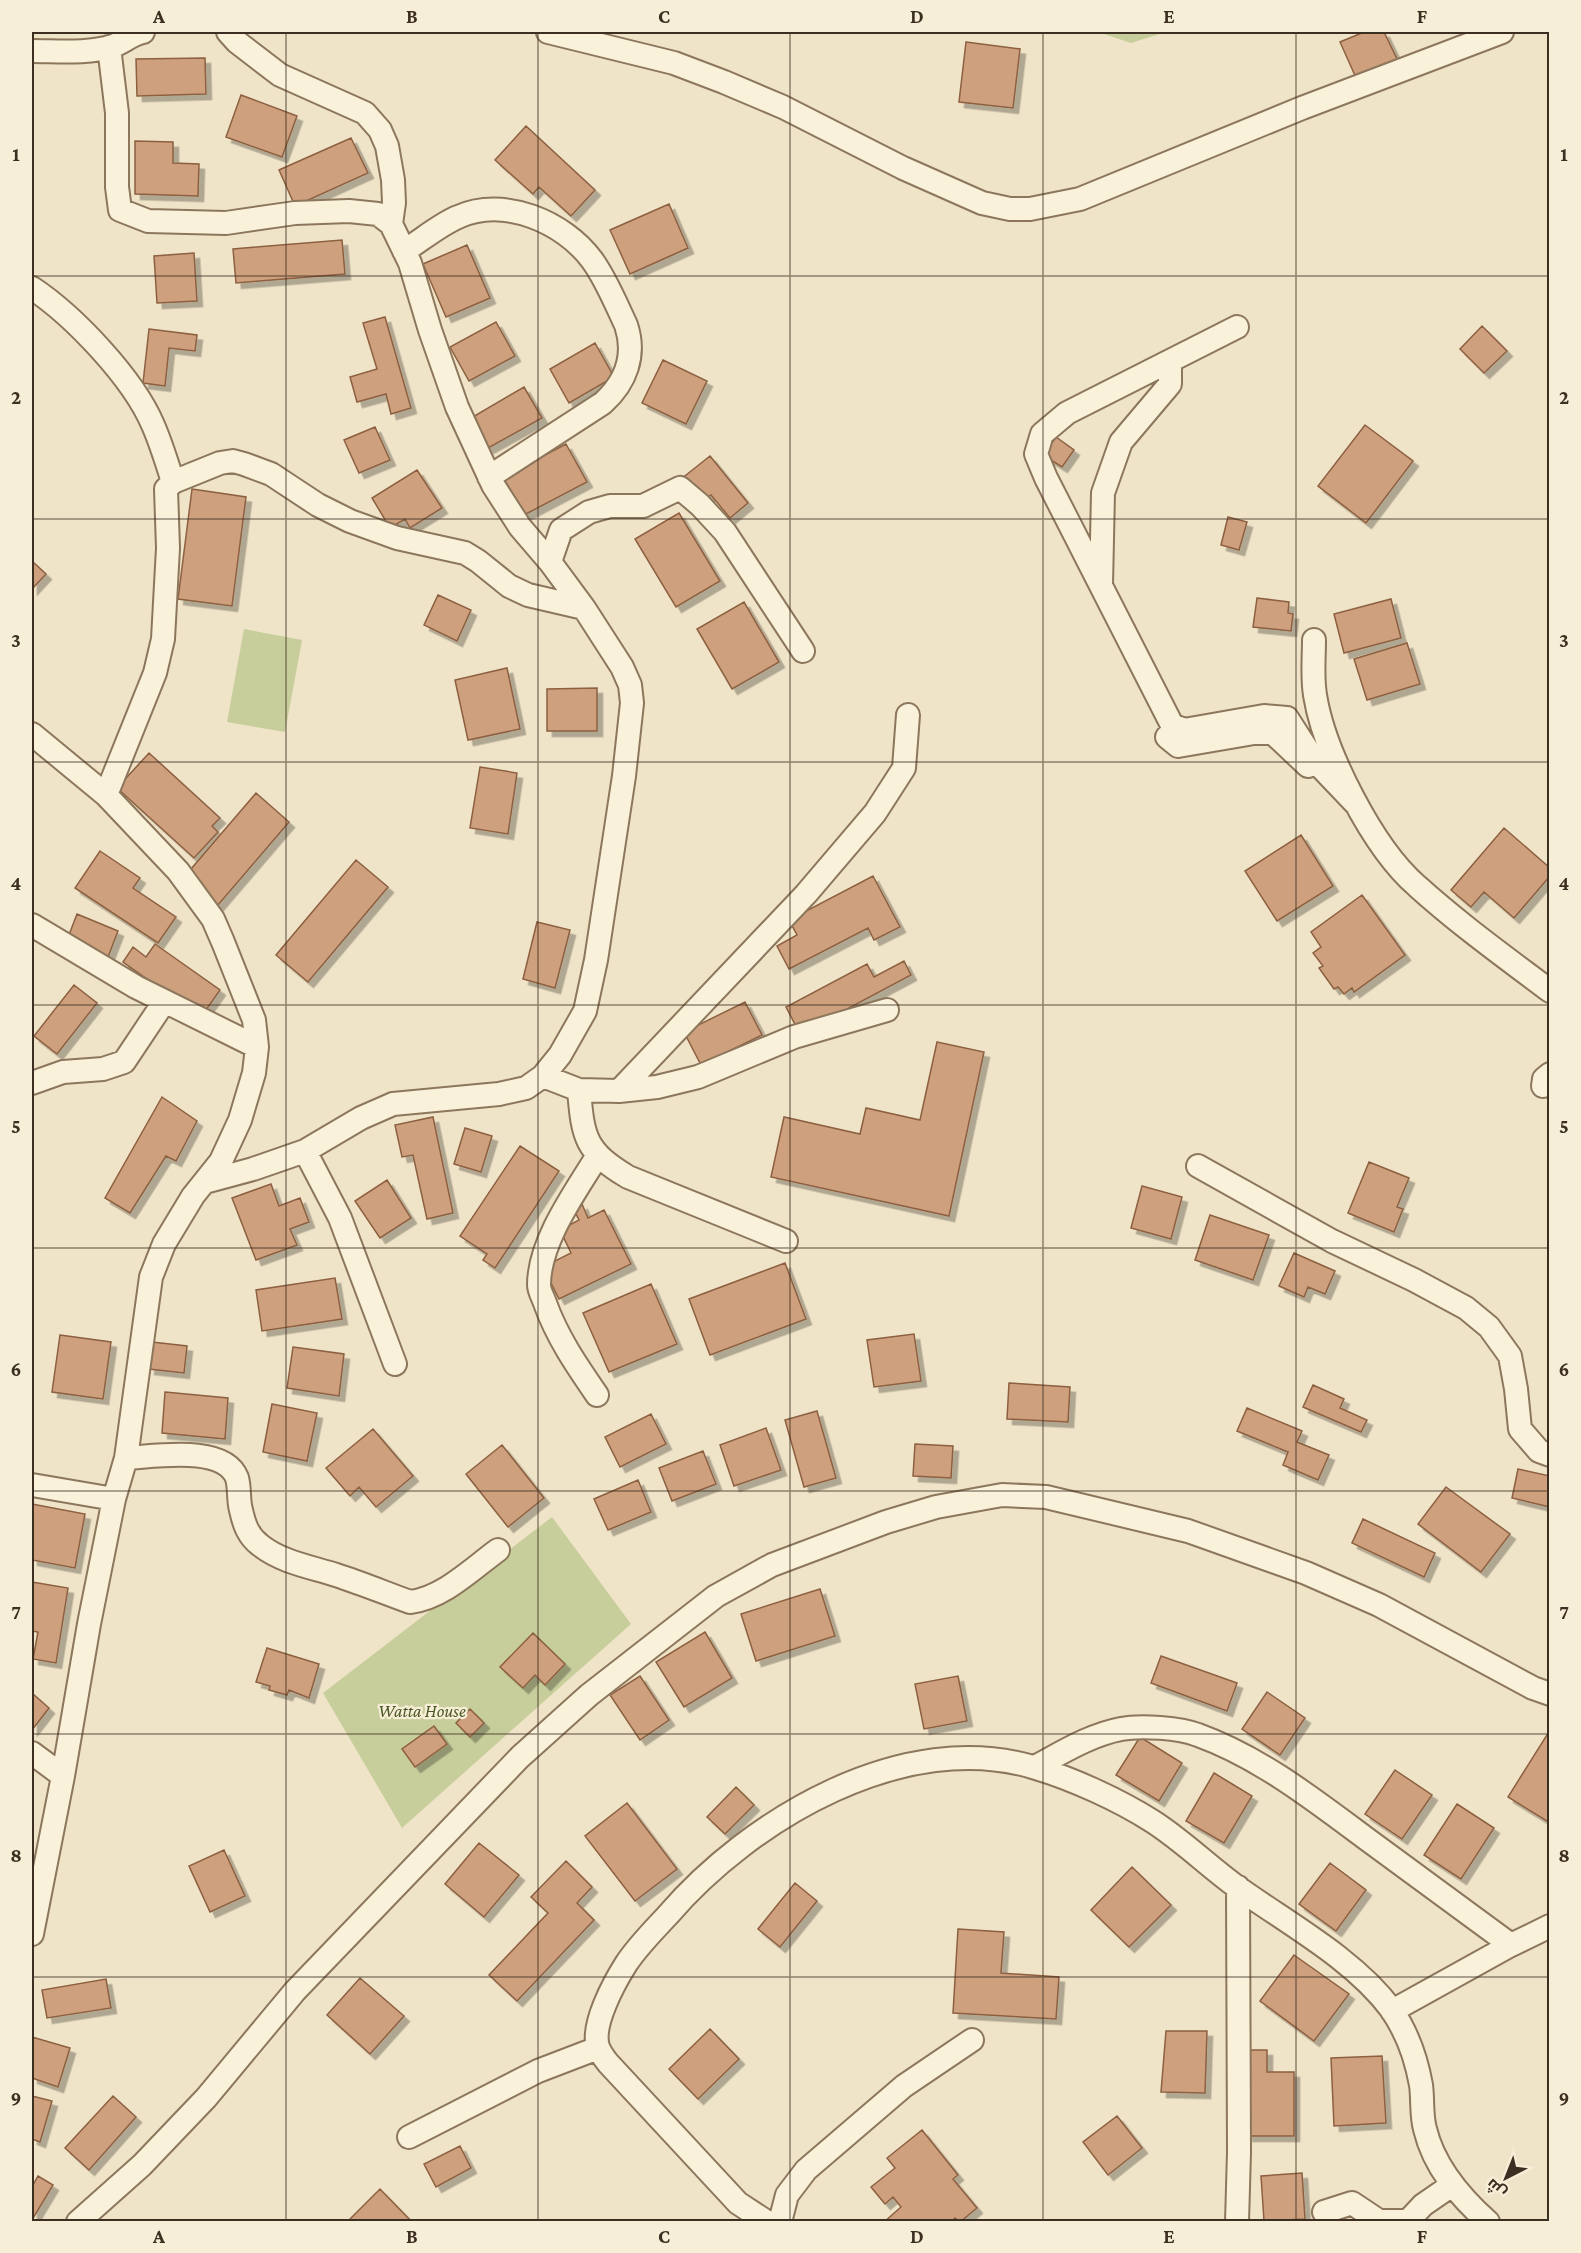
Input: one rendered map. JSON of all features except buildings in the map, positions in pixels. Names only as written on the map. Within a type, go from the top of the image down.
[{"type":"street","points":[[32,51],[97,50],[143,32]]},
{"type":"street","points":[[228,32],[237,42],[280,75],[345,102],[365,113],[380,130],[387,146],[393,180],[394,203],[390,224]]},
{"type":"street","points":[[548,32],[674,63],[783,107],[903,168],[982,203],[1030,209],[1080,199],[1302,108],[1502,32]]},
{"type":"street","points":[[109,47],[117,113],[117,187],[120,210],[148,221],[226,223],[295,213],[349,210],[378,214],[390,224],[410,263],[429,330],[457,407],[489,477],[520,527],[550,562],[584,608],[622,667],[630,685],[632,703],[624,776],[596,960],[585,1011],[560,1055],[543,1076],[526,1088],[499,1094],[393,1104],[361,1118],[305,1151],[205,1182]]},
{"type":"street","points":[[404,251],[445,224],[470,212],[501,210],[534,218],[566,235],[587,254],[626,325],[630,336],[628,363],[624,376],[611,395],[603,403],[489,477]]},
{"type":"street","points":[[32,288],[73,320],[138,398],[153,424],[173,482]]},
{"type":"street","points":[[1237,327],[1067,412],[1042,434],[1036,454],[1172,725],[1184,730],[1264,716],[1287,718],[1314,760],[1359,809]]},
{"type":"street","points":[[1101,587],[1103,494],[1121,442],[1170,384],[1170,361]]},
{"type":"street","points":[[106,795],[155,673],[163,639],[168,548],[165,493],[167,486],[219,463],[233,461],[261,469],[318,505],[350,521],[397,538],[465,553],[509,586],[528,595],[584,608]]},
{"type":"street","points":[[550,562],[561,530],[589,512],[610,506],[643,506],[680,488],[700,505],[725,532],[803,651]]},
{"type":"street","points":[[1314,640],[1315,694],[1324,733],[1359,809],[1393,861],[1416,886],[1550,991]]},
{"type":"street","points":[[619,1091],[806,894],[875,813],[904,768],[908,715]]},
{"type":"street","points":[[1167,736],[1178,746],[1244,735],[1273,733],[1359,809]]},
{"type":"street","points":[[32,734],[106,795],[178,871],[213,920],[254,1020],[257,1047],[254,1073],[240,1120],[221,1161],[194,1196],[164,1244],[151,1277],[126,1458],[114,1499],[89,1624],[63,1776],[33,1923]]},
{"type":"street","points":[[32,925],[164,1002],[257,1047]]},
{"type":"street","points":[[32,1083],[63,1072],[103,1069],[124,1062],[164,1002]]},
{"type":"street","points":[[543,1076],[579,1090],[619,1091],[657,1087],[698,1077],[794,1037],[887,1010]]},
{"type":"street","points":[[579,1090],[582,1128],[598,1155],[609,1166],[628,1177],[786,1241]]},
{"type":"street","points":[[305,1151],[340,1218],[395,1364]]},
{"type":"street","points":[[597,1395],[566,1348],[550,1318],[539,1287],[543,1261],[554,1232],[598,1155]]},
{"type":"street","points":[[1198,1166],[1332,1241],[1466,1308],[1489,1327],[1510,1356],[1520,1429],[1539,1451],[1550,1455]]},
{"type":"street","points":[[126,1458],[191,1455],[222,1463],[237,1478],[240,1506],[246,1528],[260,1545],[300,1564],[410,1602],[424,1600],[437,1593],[498,1550]]},
{"type":"street","points":[[32,1485],[114,1499]]},
{"type":"street","points":[[78,2222],[142,2165],[206,2098],[303,1982],[520,1757],[589,1695],[716,1596],[772,1565],[876,1526],[936,1507],[1002,1495],[1046,1497],[1104,1510],[1188,1531],[1306,1573],[1379,1605],[1524,1683],[1550,1694]]},
{"type":"street","points":[[1035,1767],[1085,1739],[1123,1728],[1160,1729],[1196,1734],[1271,1772],[1325,1808],[1511,1945]]},
{"type":"street","points":[[32,1753],[63,1776]]},
{"type":"street","points":[[767,2222],[738,2203],[608,2063],[598,2048],[596,2035],[602,2012],[627,1963],[691,1888],[726,1857],[760,1832],[836,1787],[925,1762],[981,1758],[1035,1767],[1085,1787],[1152,1821],[1238,1887],[1317,1941],[1376,1989],[1411,2042],[1421,2085],[1425,2129],[1441,2169],[1464,2200],[1488,2222]]},
{"type":"street","points":[[1237,2222],[1238,1887]]},
{"type":"street","points":[[1392,2011],[1550,1926]]},
{"type":"street","points":[[780,2222],[787,2195],[806,2170],[904,2086],[972,2040]]},
{"type":"street","points":[[409,2137],[538,2072],[598,2048]]},
{"type":"street","points":[[1324,2212],[1352,2203],[1379,2221],[1408,2222],[1423,2205],[1452,2185]]},
{"type":"green space","points":[[1098,32],[1166,32],[1131,43]]},
{"type":"green space","points":[[244,629],[302,640],[285,732],[227,722]]},
{"type":"green space","name":"Watta House","points":[[552,1517],[631,1624],[402,1828],[323,1693]]}]
